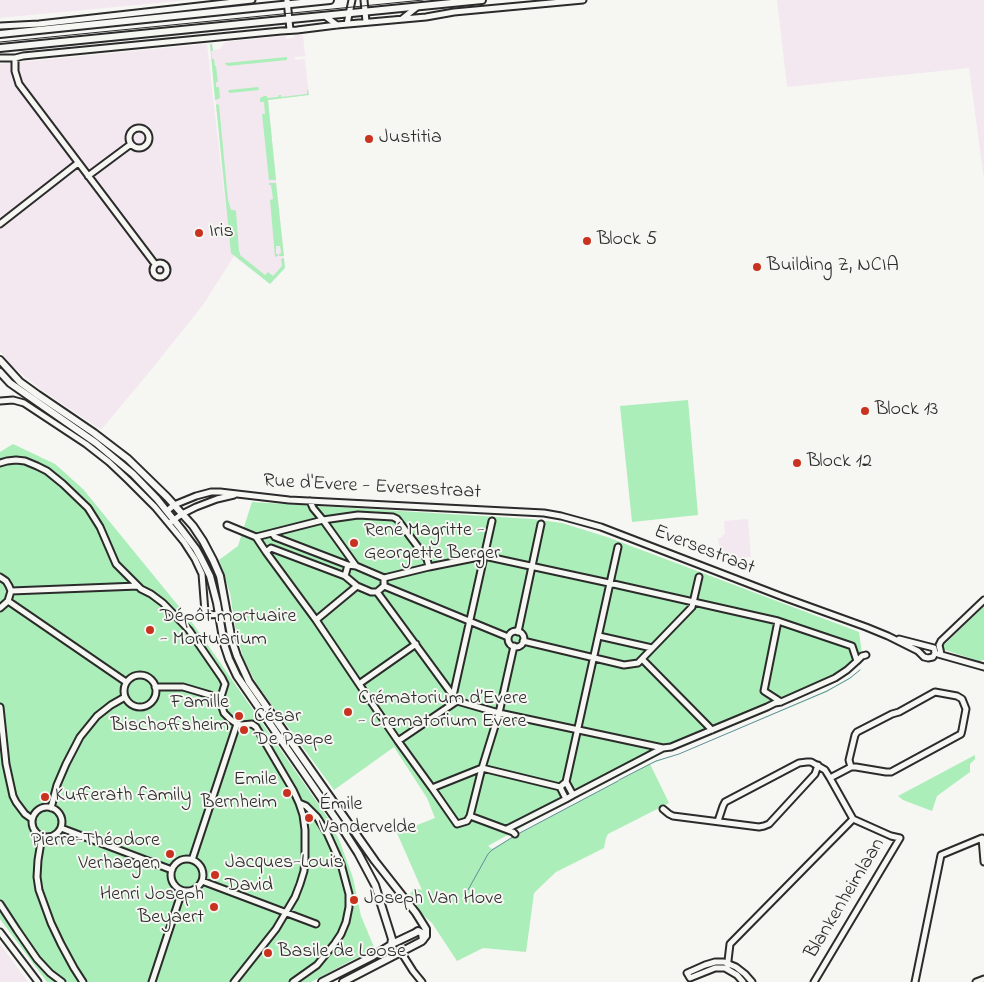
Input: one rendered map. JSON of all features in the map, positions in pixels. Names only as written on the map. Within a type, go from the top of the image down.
[{"type":"main road","points":[[0,34],[287,2],[330,0]]},
{"type":"main road","points":[[0,48],[482,0]]},
{"type":"main road","points":[[0,360],[20,382],[128,458],[174,505],[199,536],[220,576],[226,614],[236,656],[249,682],[375,861],[416,913],[426,934],[422,941],[343,982]]},
{"type":"main road","points":[[1,376],[105,450],[142,483],[167,511],[171,522],[196,549],[206,567],[214,589],[224,644],[237,676],[342,828],[368,871],[381,902],[392,938],[391,945]]},
{"type":"main road","points":[[325,981],[418,932],[422,935],[422,941]]},
{"type":"main road","points":[[373,956],[378,964]]},
{"type":"street","points":[[0,26],[39,24],[252,0]]},
{"type":"street","points":[[347,24],[352,0]]},
{"type":"street","points":[[364,0],[366,22]]},
{"type":"street","points":[[0,58],[583,0]]},
{"type":"street","points":[[287,2],[290,30]]},
{"type":"street","points":[[402,19],[417,7]]},
{"type":"street","points":[[325,16],[337,25]]},
{"type":"street","points":[[15,58],[15,71],[19,84],[155,264]]},
{"type":"street","points":[[88,176],[131,144]]},
{"type":"street","points":[[0,224],[78,163]]},
{"type":"street","points":[[1,376],[12,373]]},
{"type":"street","points":[[0,401],[13,400],[24,403],[82,441],[109,462],[171,522],[191,552],[202,574],[205,612],[207,615],[226,614]]},
{"type":"street","points":[[0,463],[16,460],[25,461],[47,472],[74,493],[94,516],[116,564],[140,589],[163,603],[189,630],[225,684],[220,700],[224,713],[237,724],[252,724],[263,737],[294,790],[305,830],[304,871],[287,913],[234,982]]},
{"type":"street","name":"Rue d'Evere - Eversestraat","points":[[167,511],[174,505],[211,492],[226,492],[274,499],[505,511]]},
{"type":"street","name":"Rue d'Evere - Eversestraat","points":[[171,522],[182,514],[212,501],[238,494]]},
{"type":"street","points":[[310,501],[313,508],[356,566]]},
{"type":"street","name":"Eversestraat","points":[[505,511],[553,515],[592,524],[888,636],[984,667]]},
{"type":"street","points":[[227,525],[256,537],[273,535],[323,520],[350,516],[392,517],[397,519],[427,560],[429,567]]},
{"type":"street","points":[[453,696],[492,521]]},
{"type":"street","points":[[518,632],[541,524]]},
{"type":"street","points":[[266,552],[271,548],[273,535]]},
{"type":"street","points":[[273,535],[384,578],[484,556],[532,566],[778,621],[852,646],[857,661]]},
{"type":"street","points":[[256,537],[316,620],[457,824],[466,821],[470,816],[514,646]]},
{"type":"street","points":[[271,548],[345,576],[357,586],[371,592],[377,592],[384,586],[384,578]]},
{"type":"street","points":[[560,787],[566,782],[618,548]]},
{"type":"street","points":[[345,576],[348,565]]},
{"type":"street","points":[[0,577],[6,581],[11,591],[8,601],[0,608]]},
{"type":"street","points":[[523,641],[624,665],[638,663],[692,606],[699,577]]},
{"type":"street","points":[[11,591],[138,586]]},
{"type":"street","points":[[316,620],[357,586]]},
{"type":"street","points":[[384,586],[508,637]]},
{"type":"street","points":[[377,592],[457,701],[498,713],[663,748],[671,747],[835,678],[862,656],[866,655]]},
{"type":"street","points":[[936,652],[941,641],[984,600]]},
{"type":"street","points":[[8,601],[126,682]]},
{"type":"street","points":[[778,621],[764,691],[781,702]]},
{"type":"street","points":[[508,637],[513,632],[518,632],[523,636],[523,641]]},
{"type":"street","points":[[599,636],[652,648]]},
{"type":"street","name":"Eversestraat","points":[[888,636],[918,651],[924,657],[933,657],[936,652]]},
{"type":"street","points":[[508,637],[510,644],[514,646]]},
{"type":"street","points":[[514,646],[518,646],[523,641]]},
{"type":"street","points":[[359,684],[416,644]]},
{"type":"street","points":[[642,659],[712,730]]},
{"type":"street","points":[[140,674],[150,678],[155,687],[154,696],[144,706],[135,706],[127,701],[125,697],[124,686],[135,675],[140,674]]},
{"type":"street","points":[[155,687],[182,687],[220,700]]},
{"type":"street","points":[[830,778],[850,767],[891,772],[960,734],[966,709],[962,699],[957,696],[935,692],[857,732],[855,734],[850,767]]},
{"type":"street","points":[[51,808],[57,785],[80,737],[97,716],[125,697]]},
{"type":"street","points":[[398,741],[457,701]]},
{"type":"street","points":[[0,707],[6,764],[13,796],[25,814],[32,819]]},
{"type":"street","points":[[192,860],[237,724]]},
{"type":"street","points":[[506,829],[663,748]]},
{"type":"street","points":[[663,809],[673,816],[759,827],[769,824],[815,774],[818,765],[807,762],[800,764],[725,802],[718,821]]},
{"type":"street","name":"Blankenheimlaan","points":[[814,982],[900,838],[891,836],[853,819],[830,778],[818,765]]},
{"type":"street","points":[[432,788],[482,768],[560,787],[566,799]]},
{"type":"street","points":[[566,782],[573,795]]},
{"type":"street","points":[[293,982],[317,965],[341,934],[348,915],[349,894],[341,864],[327,833],[317,817],[306,806],[299,803]]},
{"type":"street","points":[[46,807],[51,808],[61,818],[61,828],[55,834],[46,837],[34,831],[32,819],[34,813],[38,810],[46,807]]},
{"type":"street","points":[[470,816],[515,834]]},
{"type":"street","points":[[727,966],[730,944],[853,819]]},
{"type":"street","points":[[61,828],[172,870]]},
{"type":"street","points":[[42,836],[37,877],[39,890],[58,937],[83,982]]},
{"type":"street","points":[[915,982],[941,855],[982,838],[984,862]]},
{"type":"street","points":[[192,860],[202,868],[202,881],[194,890],[182,891],[172,882],[172,870],[176,863],[180,861],[192,860]]},
{"type":"street","points":[[202,881],[316,924]]},
{"type":"street","points":[[152,982],[182,891]]},
{"type":"street","points":[[0,904],[37,959],[50,973],[62,982]]},
{"type":"street","points":[[0,932],[38,982]]},
{"type":"street","points":[[401,952],[422,982]]},
{"type":"street","points":[[727,966],[743,982]]},
{"type":"street","points":[[688,975],[727,966],[736,967],[752,982]]},
{"type":"street","points":[[976,982],[984,979]]},
{"type":"shaded area","points":[[0,0],[189,0],[0,18]]},
{"type":"shaded area","points":[[777,0],[984,0],[984,180],[969,68],[787,87]]},
{"type":"shaded area","points":[[295,35],[303,35],[305,55],[307,56],[295,57],[295,60],[305,59],[309,95],[268,100],[285,268],[270,284],[234,256],[203,305],[101,430],[40,389],[12,366],[0,351],[0,64],[207,44],[227,219],[210,44],[212,44],[213,50],[220,49],[225,42],[285,36],[286,39],[292,38]]},
{"type":"shaded area","points":[[748,519],[751,557],[721,559],[718,538],[725,534],[724,521]]},
{"type":"shaded area","points":[[0,944],[28,982],[0,982]]},
{"type":"green space","points":[[210,44],[212,44],[212,59],[214,59],[216,66],[218,82],[216,82],[216,87],[219,87],[220,98],[215,100]]},
{"type":"green space","points":[[287,57],[287,60],[228,66],[225,64],[225,63]]},
{"type":"green space","points":[[258,87],[259,90],[230,93],[228,91],[229,90]]},
{"type":"green space","points":[[307,90],[309,95],[268,100],[276,180],[269,180],[262,114],[265,114],[264,102],[260,102],[260,98],[264,96],[267,96],[267,98],[278,97],[279,95],[281,97],[307,94]]},
{"type":"green space","points":[[216,104],[219,105],[228,200],[231,210],[236,211],[240,255],[265,275],[268,272],[273,276],[282,266],[281,259],[284,258],[285,268],[270,284],[231,253]]},
{"type":"green space","points":[[269,183],[276,183],[284,256],[279,256],[281,253],[280,246],[276,246],[276,254],[278,256],[275,257],[270,200],[273,199]]},
{"type":"green space","points":[[688,400],[698,515],[632,522],[620,406]]},
{"type":"green space","points":[[13,444],[55,464],[83,489],[194,625],[328,818],[340,842],[353,878],[361,916],[374,947],[373,949],[311,982],[47,982],[0,919],[0,452]]},
{"type":"green space","points":[[252,502],[532,519],[562,523],[607,537],[859,632],[862,654],[853,658],[845,669],[802,690],[670,746],[488,846],[492,849],[653,762],[679,754],[650,764],[669,803],[608,834],[604,848],[556,872],[534,893],[526,952],[483,948],[457,961],[432,923],[408,896],[415,888],[422,890],[397,833],[435,818],[427,798],[394,747],[334,790],[256,683],[244,660],[236,632],[230,593],[219,560],[238,546]]},
{"type":"green space","points":[[984,606],[984,660],[979,661],[942,649],[944,645]]},
{"type":"green space","points":[[864,667],[850,679],[827,692],[679,754],[833,688]]},
{"type":"green space","points":[[975,755],[975,759],[970,764],[970,772],[937,796],[932,811],[903,800],[898,796]]},
{"type":"waterway","points":[[619,780],[656,761],[679,754],[827,691],[860,670]]},
{"type":"waterway","points":[[468,890],[492,850],[516,835],[618,781]]},
{"type":"tram line","points":[[0,42],[423,0]]},
{"type":"place","name":"Justitia","points":[[369,139]]},
{"type":"place","name":"Iris","points":[[199,233]]},
{"type":"place","name":"Block 5","points":[[587,241]]},
{"type":"place","name":"Building Z, NCIA","points":[[757,267]]},
{"type":"place","name":"Block 13","points":[[865,411]]},
{"type":"place","name":"Block 12","points":[[797,463]]},
{"type":"place","name":"René Magritte - Georgette Berger","points":[[354,543]]},
{"type":"place","name":"Dépôt mortuaire - Mortuarium","points":[[150,630]]},
{"type":"place","name":"Crématorium d’Evere - Crematorium Evere","points":[[348,712]]},
{"type":"place","name":"Famille Bischoffsheim","points":[[239,716]]},
{"type":"place","name":"César De Paepe","points":[[244,730]]},
{"type":"place","name":"Emile Bernheim","points":[[287,793]]},
{"type":"place","name":"Kufferath family","points":[[45,797]]},
{"type":"place","name":"Émile Vandervelde","points":[[309,818]]},
{"type":"place","name":"Pierre-Théodore Verhaegen","points":[[170,854]]},
{"type":"place","name":"Jacques-Louis David","points":[[215,875]]},
{"type":"place","name":"Joseph Van Hove","points":[[354,900]]},
{"type":"place","name":"Henri Joseph Beyaert","points":[[214,907]]},
{"type":"place","name":"Basile de Loose","points":[[268,953]]}]
